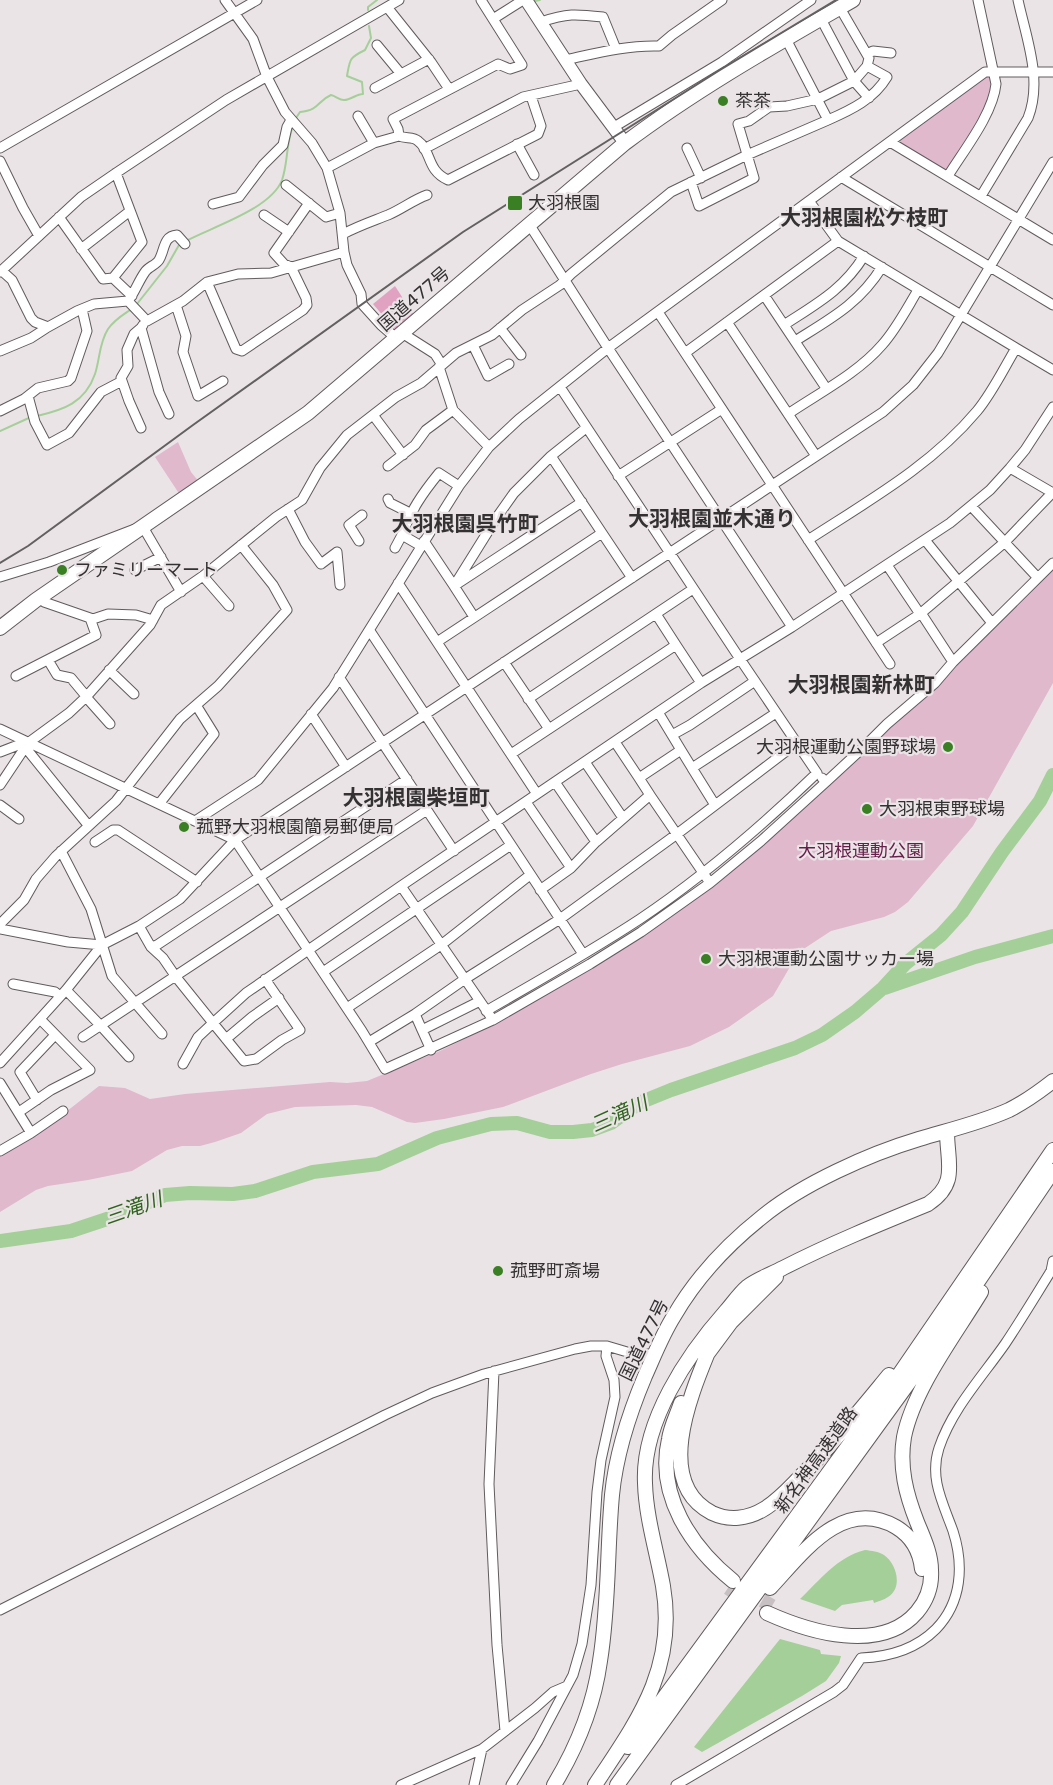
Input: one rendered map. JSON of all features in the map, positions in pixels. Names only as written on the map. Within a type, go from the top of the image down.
[{"type":"highway","name":"国道477号","points":[[0,628],[40,597],[308,413],[625,143],[679,103],[853,0]]},
{"type":"highway","name":"国道477号","points":[[554,1785],[585,1723],[600,1663],[612,1494],[615,1471],[629,1417],[672,1318],[687,1295],[725,1251],[763,1215],[783,1201],[832,1173],[875,1154],[983,1120],[1010,1109],[1053,1082]]},
{"type":"highway","points":[[595,1785],[639,1715],[663,1660],[666,1608],[647,1507],[645,1484],[645,1462],[649,1440],[662,1405],[747,1287],[816,1251],[928,1204],[938,1197],[945,1189],[950,1169],[947,1131]]},
{"type":"highway","name":"新名神高速道路","points":[[618,1785],[908,1384],[1039,1192],[1053,1150]]},
{"type":"highway","name":"新名神高速道路","points":[[600,1785],[767,1558],[944,1311],[1046,1175]]},
{"type":"highway","points":[[735,1623],[828,1530],[845,1521],[867,1518],[887,1522],[898,1528],[914,1543],[919,1554],[922,1580],[917,1597],[908,1609],[889,1622],[863,1627],[835,1626],[770,1610],[782,1620],[814,1630],[845,1635],[883,1633],[897,1628],[914,1616],[930,1584],[931,1570],[925,1543],[904,1484],[903,1454],[907,1426],[928,1378],[993,1274],[1039,1192]]},
{"type":"highway","points":[[704,1346],[685,1416],[680,1455],[681,1471],[688,1490],[700,1506],[719,1516],[743,1517],[757,1513],[772,1503],[809,1469],[944,1311]]},
{"type":"highway","points":[[704,1346],[679,1387],[662,1431],[658,1449],[659,1482],[666,1507],[680,1533],[701,1562],[730,1585]]},
{"type":"main road","points":[[525,0],[581,84],[625,143]]},
{"type":"street","points":[[225,0],[253,39],[267,77],[285,112],[312,143],[327,168],[340,213],[347,265],[361,294],[362,304],[381,325],[435,354],[453,410],[489,447]]},
{"type":"street","points":[[0,148],[257,0]]},
{"type":"street","points":[[48,327],[31,318],[12,280],[1,272],[58,217],[81,197],[226,100],[399,0]]},
{"type":"street","points":[[399,136],[393,120],[498,64],[510,69],[522,65],[481,0]]},
{"type":"street","points":[[493,19],[525,0]]},
{"type":"street","points":[[565,60],[640,45],[659,46],[722,0]]},
{"type":"street","points":[[614,127],[722,62],[811,0]]},
{"type":"street","points":[[948,176],[993,101],[996,84],[978,0]]},
{"type":"street","points":[[981,196],[1028,118],[1033,104],[1034,73],[1018,0]]},
{"type":"street","points":[[387,7],[429,59],[449,89]]},
{"type":"street","points":[[691,182],[699,206],[754,178],[738,124],[749,122],[770,107],[787,106],[818,99],[854,81],[867,66],[869,62],[867,54],[840,8]]},
{"type":"street","points":[[541,22],[570,14],[603,17],[616,49]]},
{"type":"street","points":[[821,19],[854,81],[869,98]]},
{"type":"street","points":[[786,39],[828,120]]},
{"type":"street","points":[[377,45],[400,74]]},
{"type":"street","points":[[867,54],[873,51],[891,53]]},
{"type":"street","points":[[375,88],[429,59]]},
{"type":"street","points":[[0,752],[26,744],[69,713],[153,620],[161,604],[203,576],[276,517],[302,500],[320,468],[343,440],[373,415],[396,397],[421,383],[456,353],[492,335],[522,309],[560,285],[665,196],[747,155],[828,120],[869,98],[880,88],[887,77],[867,66]]},
{"type":"street","points":[[195,821],[258,780],[333,688],[459,486],[489,447],[519,419],[608,348],[986,72],[1053,72]]},
{"type":"street","points":[[424,149],[523,97],[581,84]]},
{"type":"street","points":[[327,168],[374,143],[399,136],[419,141],[436,173],[448,180],[538,134],[541,126],[531,96]]},
{"type":"street","points":[[358,116],[374,143]]},
{"type":"street","points":[[213,204],[239,197],[263,165],[283,145],[287,127],[294,123]]},
{"type":"street","points":[[890,142],[1053,240]]},
{"type":"street","points":[[517,144],[534,175]]},
{"type":"street","points":[[687,148],[701,177]]},
{"type":"street","points":[[0,161],[39,236]]},
{"type":"street","points":[[0,1063],[63,993],[102,945],[139,926],[180,898],[235,840],[883,412],[928,367],[1053,162]]},
{"type":"street","points":[[58,217],[103,279],[112,278],[142,242],[116,173]]},
{"type":"street","points":[[841,177],[1053,305]]},
{"type":"street","points":[[286,185],[326,217],[340,213]]},
{"type":"street","points":[[343,234],[391,214],[413,200],[427,195]]},
{"type":"street","points":[[809,201],[838,242],[1053,370]]},
{"type":"street","points":[[207,282],[236,349],[242,351],[297,315],[307,305],[306,298],[291,267],[284,264],[274,253],[309,203]]},
{"type":"street","points":[[81,249],[130,211]]},
{"type":"street","points":[[264,215],[289,232]]},
{"type":"street","points":[[530,224],[608,348],[792,627]]},
{"type":"street","points":[[131,303],[145,271],[159,260],[169,237],[177,235],[183,242]]},
{"type":"street","points":[[685,353],[838,242]]},
{"type":"street","points":[[141,428],[121,378],[128,366],[127,350],[134,334],[144,324],[176,305],[207,282],[238,274],[271,273],[344,252]]},
{"type":"street","points":[[784,325],[839,288],[852,275],[864,256]]},
{"type":"street","points":[[795,342],[856,300],[882,267]]},
{"type":"street","points":[[112,278],[144,324],[159,392],[169,414]]},
{"type":"street","points":[[788,414],[864,363],[882,345],[918,290]]},
{"type":"street","points":[[764,295],[826,388]]},
{"type":"street","points":[[0,351],[31,338],[94,304],[131,303]]},
{"type":"street","points":[[176,305],[186,336],[183,352],[198,396],[223,381]]},
{"type":"street","points":[[0,411],[38,388],[68,381],[71,378],[87,331],[82,309]]},
{"type":"street","points":[[658,312],[890,664]]},
{"type":"street","points":[[728,322],[816,456]]},
{"type":"street","points":[[500,328],[521,355]]},
{"type":"street","points":[[473,345],[489,376],[509,364]]},
{"type":"street","points":[[808,540],[914,471],[948,443],[979,409],[1016,348]]},
{"type":"street","points":[[28,396],[33,417],[47,445],[69,433],[101,392],[122,381]]},
{"type":"street","points":[[560,387],[776,713],[817,773],[826,782]]},
{"type":"street","points":[[183,1064],[198,1036],[265,979],[701,683],[792,627],[971,507],[1025,450],[1053,407]]},
{"type":"street","points":[[618,477],[722,409]]},
{"type":"street","points":[[388,466],[415,445],[423,433],[453,410]]},
{"type":"street","points":[[373,415],[403,455]]},
{"type":"street","points":[[454,586],[514,493],[551,456],[586,428]]},
{"type":"street","points":[[551,456],[632,578]]},
{"type":"street","points":[[876,643],[920,614],[1005,542],[1053,493],[1010,468]]},
{"type":"street","points":[[395,548],[410,513],[423,492],[440,473],[459,486]]},
{"type":"street","points":[[388,499],[390,503],[410,513]]},
{"type":"street","points":[[454,586],[582,502]]},
{"type":"street","points":[[971,507],[1038,578]]},
{"type":"street","points":[[288,509],[305,542],[321,564],[336,552],[340,585]]},
{"type":"street","points":[[359,541],[349,525],[362,515]]},
{"type":"street","points":[[0,577],[49,562],[143,527],[181,592]]},
{"type":"street","points":[[437,642],[602,532]]},
{"type":"street","points":[[402,535],[423,544],[474,617]]},
{"type":"street","points":[[925,540],[992,623]]},
{"type":"street","points":[[102,945],[68,942],[0,926],[24,900],[36,879],[61,851],[116,801],[180,719],[218,686],[287,610],[273,585],[241,545]]},
{"type":"street","points":[[135,570],[161,557]]},
{"type":"street","points":[[0,729],[26,744],[235,840],[385,1069],[493,1020],[641,932],[710,883],[761,841],[867,746],[887,724],[935,683],[953,662],[1053,563]]},
{"type":"street","points":[[887,565],[953,662]]},
{"type":"street","points":[[203,576],[229,606]]},
{"type":"street","points":[[398,583],[537,794]]},
{"type":"street","points":[[528,699],[693,589]]},
{"type":"street","points":[[40,597],[44,602],[93,619],[108,614],[136,615],[153,620]]},
{"type":"street","points":[[656,614],[701,683]]},
{"type":"street","points":[[16,676],[96,635],[90,618]]},
{"type":"street","points":[[370,631],[583,954]]},
{"type":"street","points":[[511,754],[676,645]]},
{"type":"street","points":[[48,660],[57,675],[71,678],[110,724]]},
{"type":"street","points":[[504,662],[549,729]]},
{"type":"street","points":[[110,670],[134,694]]},
{"type":"street","points":[[339,677],[454,851]]},
{"type":"street","points":[[672,735],[755,681]]},
{"type":"street","points":[[159,804],[214,734],[196,705]]},
{"type":"street","points":[[658,712],[715,806]]},
{"type":"street","points":[[692,768],[776,713]]},
{"type":"street","points":[[311,714],[346,767]]},
{"type":"street","points":[[615,742],[710,883]]},
{"type":"street","points":[[369,1042],[560,919],[797,743]]},
{"type":"street","points":[[0,785],[26,744]]},
{"type":"street","points":[[26,744],[88,825]]},
{"type":"street","points":[[639,778],[681,750]]},
{"type":"street","points":[[585,762],[623,818]]},
{"type":"street","points":[[486,1011],[639,920],[704,873],[757,829],[817,773]]},
{"type":"street","points":[[151,947],[407,779]]},
{"type":"street","points":[[555,782],[597,842]]},
{"type":"street","points":[[540,890],[571,868],[650,795]]},
{"type":"street","points":[[526,801],[571,868]]},
{"type":"street","points":[[0,805],[19,819]]},
{"type":"street","points":[[84,1037],[427,810]]},
{"type":"street","points":[[95,842],[113,830],[118,830],[197,882]]},
{"type":"street","points":[[323,972],[511,845]]},
{"type":"street","points":[[61,851],[91,909],[112,976],[162,1034]]},
{"type":"street","points":[[347,1008],[441,945],[530,875]]},
{"type":"street","points":[[401,886],[493,1020]]},
{"type":"street","points":[[139,926],[151,947],[163,958],[244,1061],[256,1059],[300,1030],[265,979]]},
{"type":"street","points":[[13,984],[63,993],[101,1026],[129,1057]]},
{"type":"street","points":[[226,1040],[252,1017],[279,998]]},
{"type":"street","points":[[422,1030],[480,1001]]},
{"type":"street","points":[[415,1014],[431,1050]]},
{"type":"street","points":[[19,1112],[51,1090],[90,1070],[40,1019]]},
{"type":"street","points":[[37,1100],[20,1072],[55,1035]]},
{"type":"street","points":[[0,1083],[31,1133]]},
{"type":"street","points":[[0,1151],[31,1133],[63,1110]]},
{"type":"street","points":[[676,1785],[834,1692],[849,1677],[861,1658],[886,1655],[906,1649],[920,1641],[942,1622],[957,1594],[960,1565],[956,1542],[937,1486],[935,1471],[939,1448],[954,1416],[1052,1271],[1053,1261]]},
{"type":"street","points":[[0,1610],[414,1401],[450,1386],[494,1371],[591,1346],[607,1346],[634,1354],[655,1354]]},
{"type":"street","points":[[511,1785],[534,1748],[567,1686],[578,1660],[584,1636],[591,1585],[601,1460],[615,1397],[614,1380],[606,1356],[607,1346]]},
{"type":"street","points":[[494,1371],[489,1484],[497,1645],[505,1731]]},
{"type":"street","points":[[400,1785],[482,1749],[552,1692],[567,1686]]},
{"type":"street","points":[[474,1785],[482,1749]]},
{"type":"green space","points":[[986,76],[991,77],[992,87],[984,111],[948,170],[944,171],[898,143],[898,140]]},
{"type":"green space","points":[[178,442],[191,472],[200,483],[180,495],[155,457]]},
{"type":"green space","name":"大羽根運動公園","points":[[1053,566],[1053,683],[973,826],[908,902],[884,917],[831,931],[802,950],[773,996],[729,1027],[690,1046],[591,1074],[503,1107],[444,1119],[407,1122],[372,1107],[356,1105],[295,1107],[267,1114],[241,1133],[200,1146],[182,1146],[167,1150],[132,1171],[48,1186],[36,1190],[0,1212],[0,1156],[39,1133],[99,1086],[125,1088],[150,1099],[185,1094],[367,1081],[440,1051],[498,1022],[730,872]]},
{"type":"shaded area","points":[[395,286],[415,317],[397,332],[373,304]]},
{"type":"shaded area","points":[[865,1550],[882,1554],[889,1559],[895,1570],[896,1588],[888,1597],[874,1603],[873,1600],[842,1605],[835,1611],[800,1599],[837,1564]]},
{"type":"shaded area","points":[[780,1639],[820,1650],[821,1654],[841,1656],[839,1663],[826,1681],[802,1696],[702,1752],[694,1747]]},
{"type":"waterway","points":[[368,10],[368,7],[377,0]]},
{"type":"waterway","points":[[534,0],[540,0]]},
{"type":"waterway","points":[[296,118],[300,112],[315,107],[331,95],[344,100],[363,94],[362,82],[347,76],[351,60],[365,50],[371,38],[369,26]]},
{"type":"waterway","points":[[186,241],[240,216],[266,200],[276,190],[284,173],[293,126]]},
{"type":"waterway","points":[[137,304],[181,244]]},
{"type":"waterway","points":[[37,416],[64,408],[85,392],[95,374],[105,334],[116,320],[133,308]]},
{"type":"waterway","points":[[0,431],[31,417]]},
{"type":"waterway","name":"三滝川","points":[[0,1241],[71,1231],[113,1217],[165,1195],[233,1194],[255,1191],[313,1172],[378,1164],[437,1138],[491,1124],[517,1123],[550,1132],[592,1130],[611,1123],[639,1103],[671,1090],[795,1048],[822,1035],[855,1012],[883,988],[905,964],[941,935],[962,912],[1040,801],[1053,775]]},
{"type":"waterway","points":[[885,988],[975,957],[1053,936]]},
{"type":"tunnel","points":[[728,1588],[747,1601]]},
{"type":"tunnel","points":[[744,1590],[772,1606]]},
{"type":"railway","points":[[0,563],[28,546],[463,232],[720,70],[836,0]]},
{"type":"place","name":"茶茶","points":[[723,101]]},
{"type":"place","name":"大羽根園","points":[[515,203]]},
{"type":"place","name":"ファミリーマート","points":[[62,570]]},
{"type":"place","name":"大羽根運動公園野球場","points":[[948,747]]},
{"type":"place","name":"大羽根東野球場","points":[[867,809]]},
{"type":"place","name":"菰野大羽根園簡易郵便局","points":[[184,827]]},
{"type":"place","name":"大羽根運動公園サッカー場","points":[[706,959]]},
{"type":"place","name":"菰野町斎場","points":[[498,1271]]},
{"type":"district","name":"大羽根園松ケ枝町","points":[[864,218]]},
{"type":"district","name":"大羽根園並木通り","points":[[712,519]]},
{"type":"district","name":"大羽根園呉竹町","points":[[465,524]]},
{"type":"district","name":"大羽根園新林町","points":[[861,685]]},
{"type":"district","name":"大羽根園柴垣町","points":[[416,798]]}]
